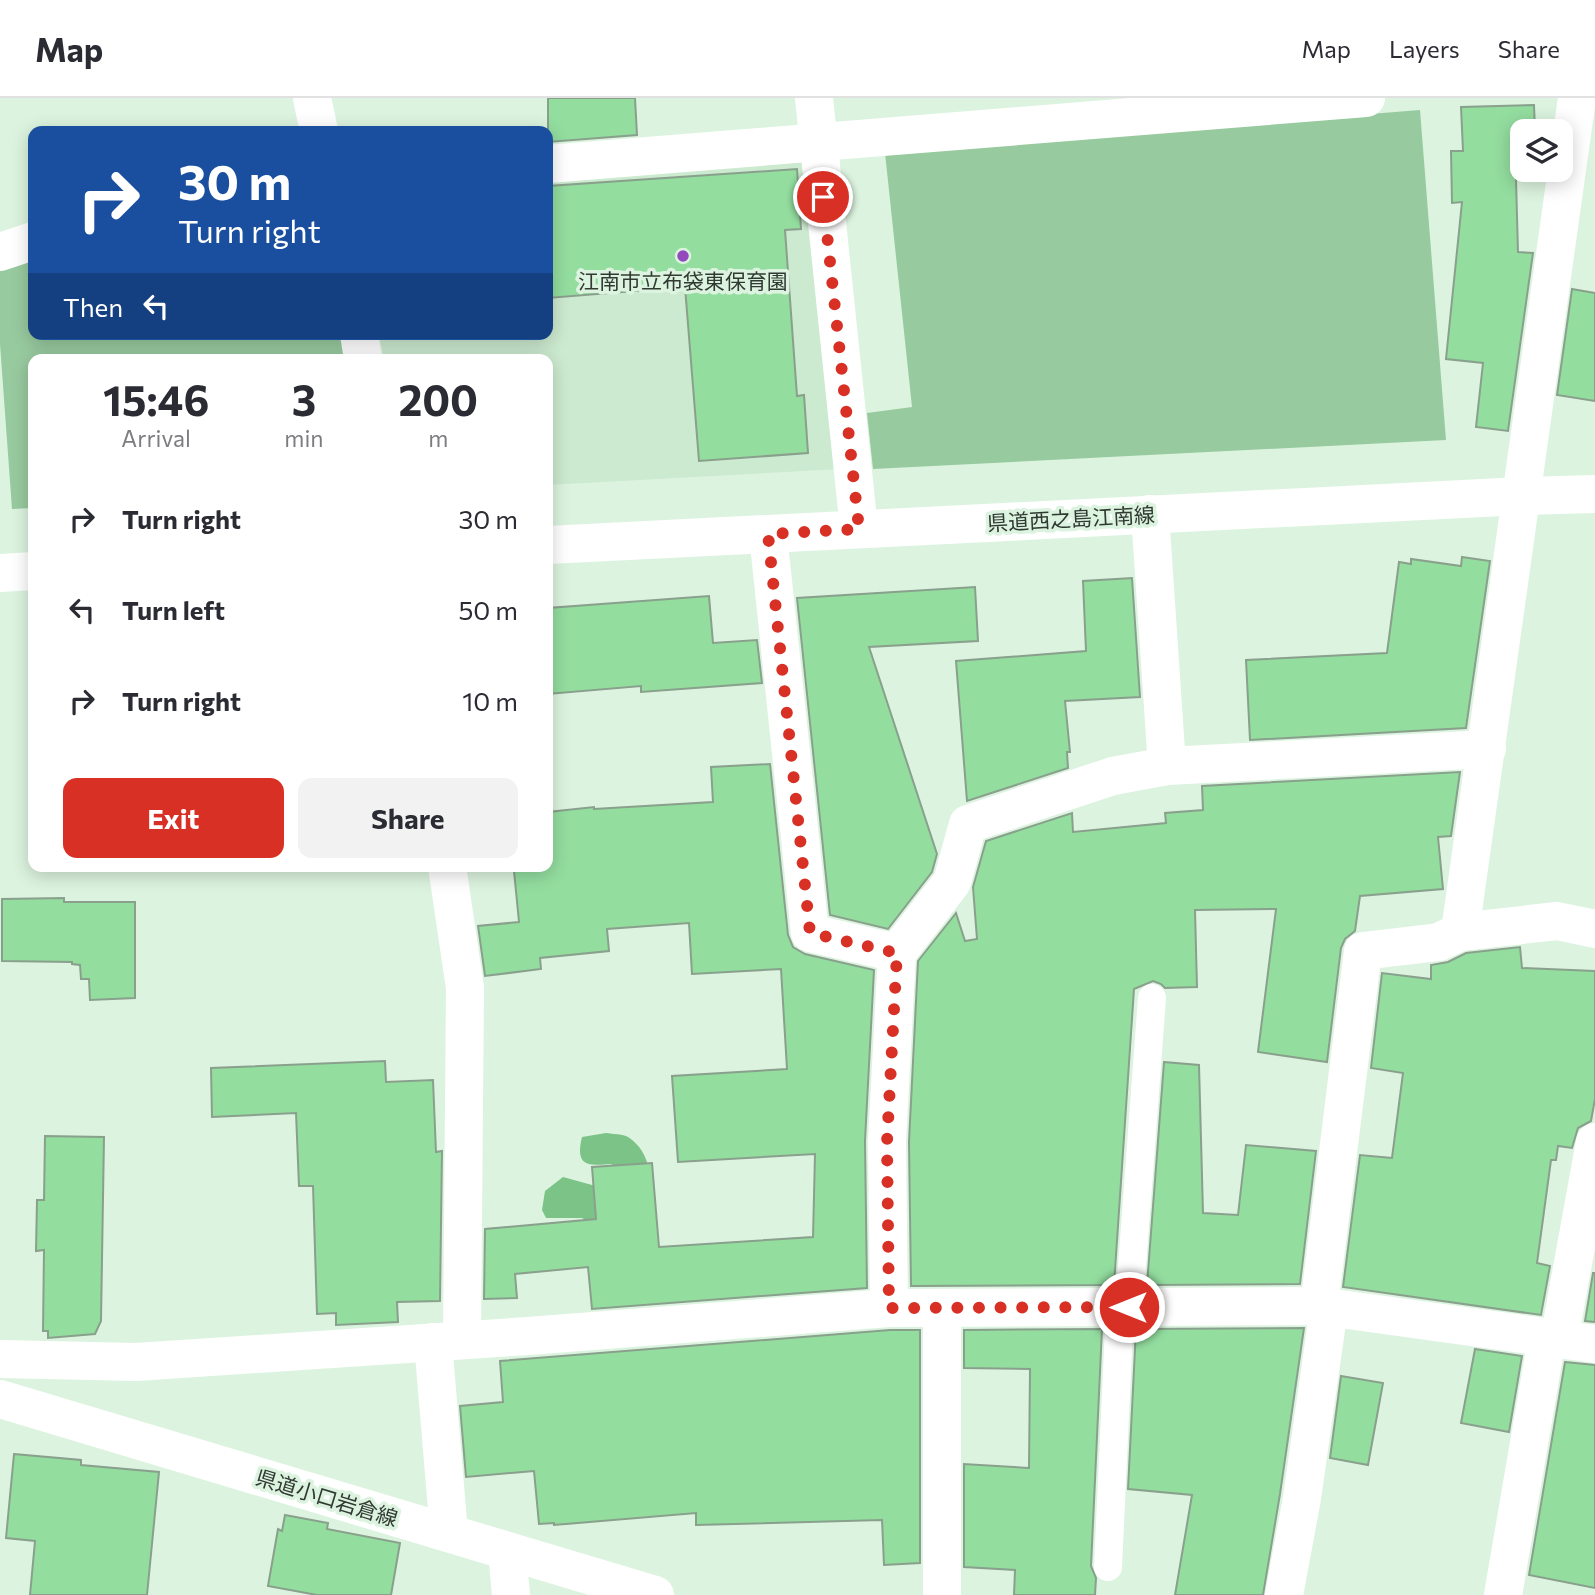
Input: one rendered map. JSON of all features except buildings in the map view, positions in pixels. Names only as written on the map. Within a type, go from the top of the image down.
[{"type":"street","points":[[312,98],[318,126]]},
{"type":"street","points":[[814,98],[859,529]]},
{"type":"street","points":[[553,164],[1366,98]]},
{"type":"street","points":[[1460,932],[1577,98]]},
{"type":"street","points":[[0,252],[28,244]]},
{"type":"street","name":"県道西之島江南線","points":[[553,545],[1522,496],[1595,495]]},
{"type":"street","points":[[1150,514],[1167,766]]},
{"type":"street","points":[[768,534],[810,933],[897,953]]},
{"type":"street","points":[[0,573],[28,571]]},
{"type":"street","points":[[889,1308],[887,1142],[897,953],[952,882],[968,824],[1113,776],[1167,766],[1486,749]]},
{"type":"street","points":[[448,872],[465,988],[447,1341],[449,1533]]},
{"type":"street","points":[[1284,1595],[1302,1498],[1363,951],[1439,942],[1460,932],[1557,921],[1595,929]]},
{"type":"street","points":[[1503,1595],[1567,1341],[1595,1142]]},
{"type":"street","points":[[0,1359],[136,1362],[889,1308],[1324,1307],[1567,1341]]},
{"type":"street","points":[[942,1308],[942,1595]]},
{"type":"street","name":"県道小口岩倉線","points":[[0,1399],[655,1595]]},
{"type":"street","points":[[507,1550],[511,1595]]},
{"type":"lane","points":[[1108,1567],[1125,1307],[1152,998]]},
{"type":"shaded area","name":"江南市立布袋東保育園","points":[[797,158],[808,170],[842,469],[553,485],[553,354],[383,354],[380,340],[553,340],[553,179]]},
{"type":"green space","points":[[1420,110],[1446,440],[873,469],[867,413],[912,407],[885,153]]},
{"type":"green space","points":[[28,253],[28,340],[343,340],[345,354],[28,354],[28,508],[12,509],[0,344],[0,261]]},
{"type":"green space","points":[[606,1133],[628,1137],[642,1151],[649,1169],[654,1209],[589,1222],[582,1218],[546,1218],[542,1210],[545,1191],[563,1177],[592,1185],[612,1183],[614,1166],[589,1164],[580,1154],[582,1137]]},
{"type":"place","name":"江南市立布袋東保育園","points":[[683,256]]},
{"type":"route","points":[[823,197],[859,529],[768,534],[810,933],[897,953],[887,1142],[889,1308],[1129,1307]]}]
